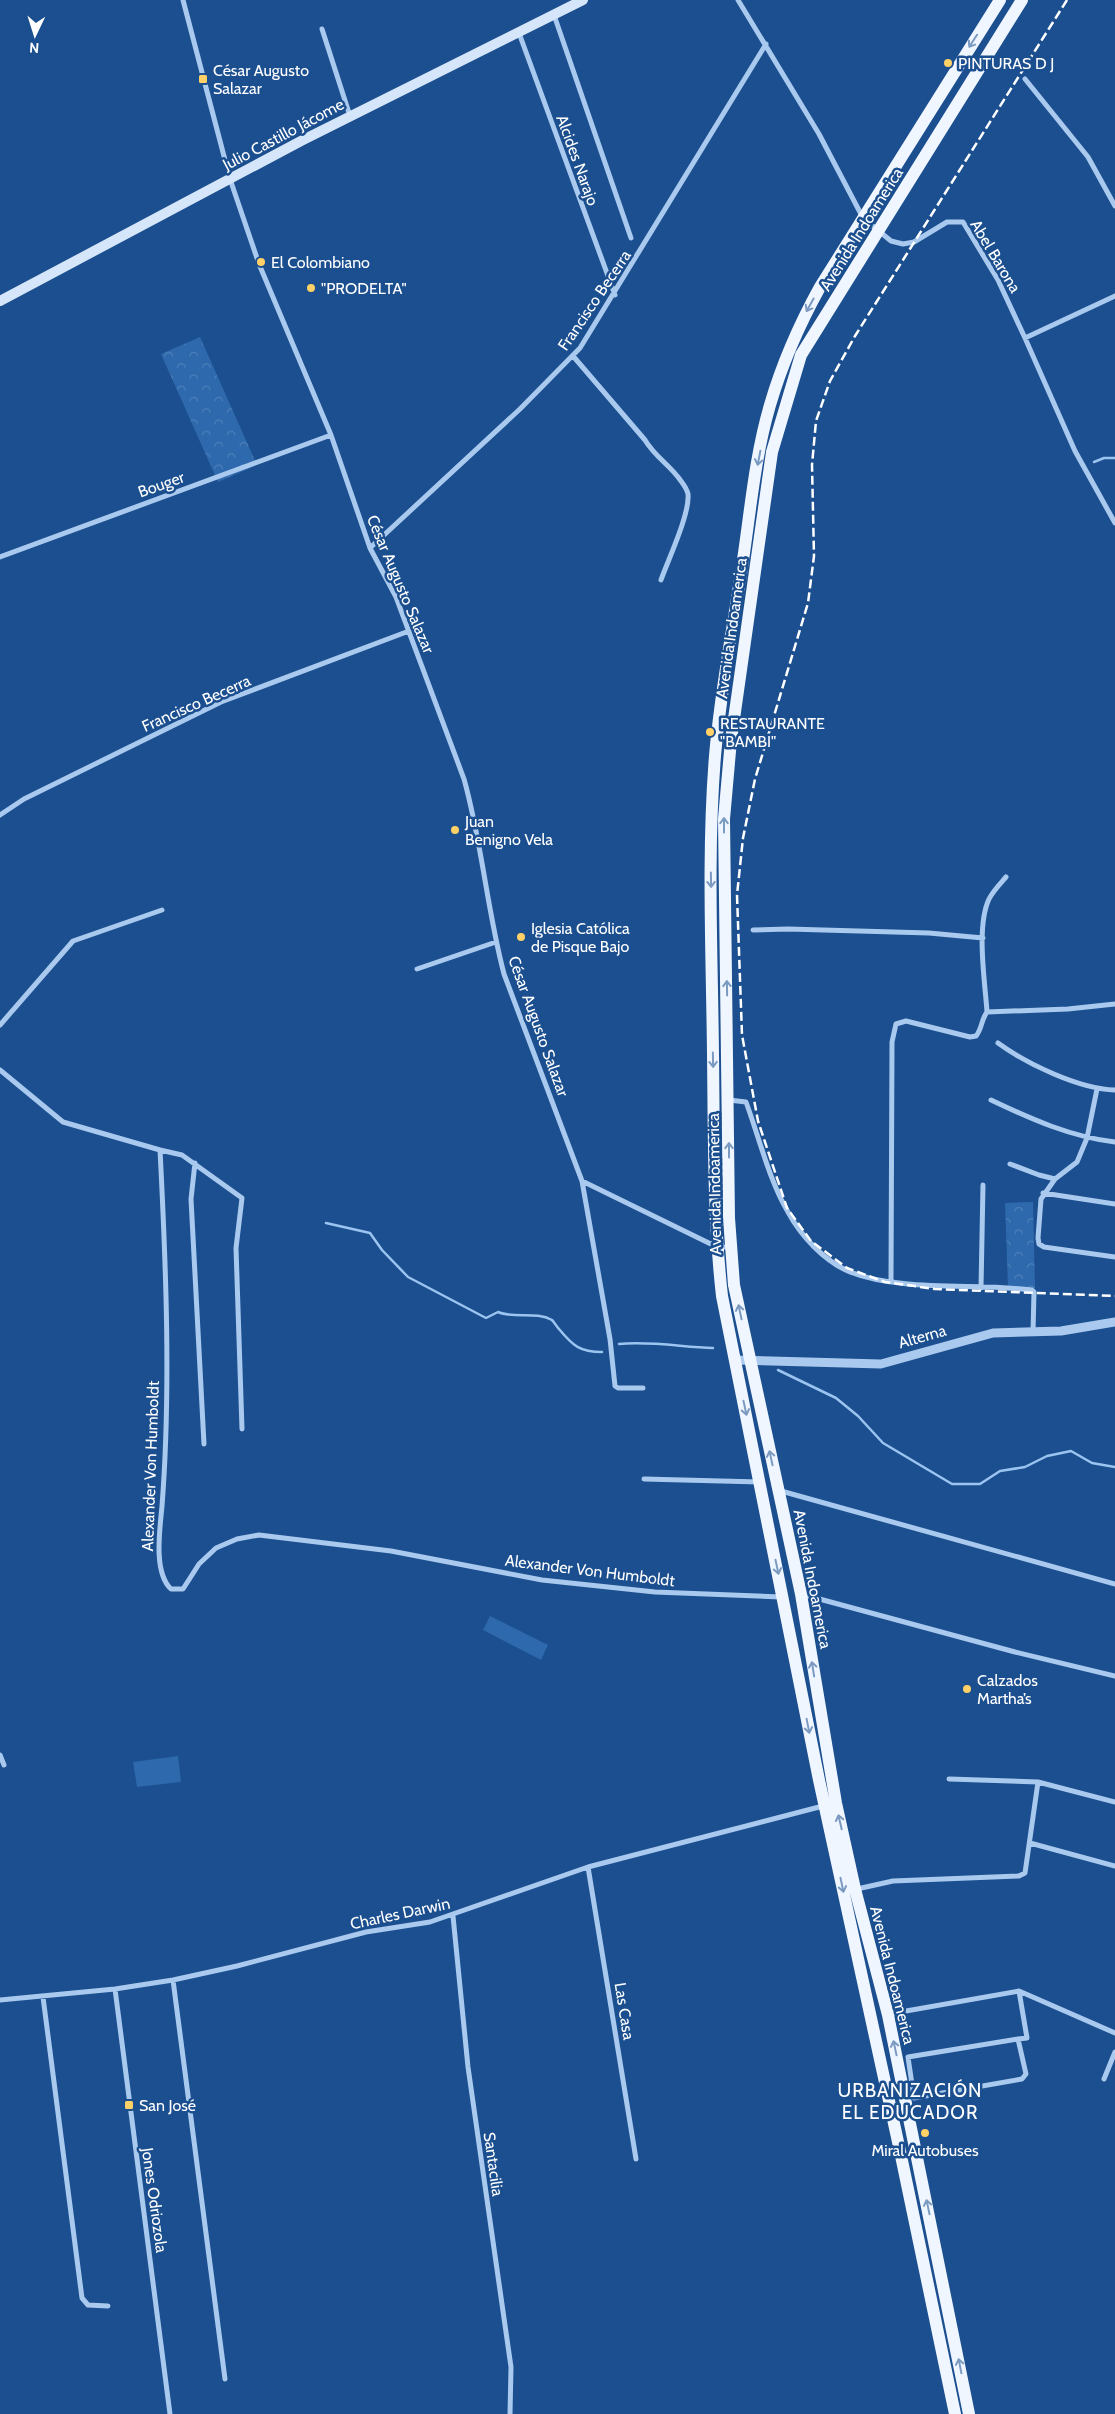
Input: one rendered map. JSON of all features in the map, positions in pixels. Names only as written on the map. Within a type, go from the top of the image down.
[{"type":"main road","name":"Julio Castillo Jácome","points":[[0,301],[350,116],[583,0]]},
{"type":"main road","name":"Avenida Indoamerica","points":[[955,2414],[829,1799],[727,1325],[717,1247],[714,1172],[710,849],[715,755],[724,681],[769,408],[799,324],[824,279],[1000,0]]},
{"type":"main road","name":"Avenida Indoamerica","points":[[969,2414],[888,2015],[829,1799],[801,1594],[734,1285],[730,1247],[724,819],[731,740],[772,452],[801,356],[1022,0]]},
{"type":"main road","points":[[714,1172],[729,1172]]},
{"type":"street","name":"César Augusto Salazar","points":[[183,0],[230,179],[259,264],[332,435],[370,548],[396,597],[468,795],[496,942],[504,974],[582,1181],[610,1339],[615,1386],[618,1388],[643,1388]]},
{"type":"street","name":"Abel Barona","points":[[738,0],[819,134],[863,218],[891,241],[902,244],[914,242],[947,222],[963,222],[998,280],[1074,452],[1115,523]]},
{"type":"street","points":[[554,15],[631,238]]},
{"type":"street","points":[[322,28],[350,116]]},
{"type":"street","name":"Alcides Narajo","points":[[519,32],[615,296]]},
{"type":"street","name":"Francisco Becerra","points":[[370,548],[520,409],[580,348],[615,296],[766,44]]},
{"type":"street","points":[[1026,79],[1088,158],[1115,206]]},
{"type":"street","points":[[1025,338],[1115,296]]},
{"type":"street","points":[[573,356],[645,440],[653,454],[679,478],[686,488],[688,494],[685,514],[661,580]]},
{"type":"street","name":"Bouger","points":[[0,557],[332,435]]},
{"type":"street","name":"Francisco Becerra","points":[[0,814],[24,799],[221,702],[409,631]]},
{"type":"street","points":[[891,1281],[890,1163],[894,1028],[896,1024],[906,1021],[970,1037],[976,1036],[979,1032],[982,1018],[987,1012],[983,938],[984,914],[990,898],[1006,877]]},
{"type":"street","points":[[0,1025],[72,942],[162,910]]},
{"type":"street","points":[[753,930],[788,929],[929,933],[983,938]]},
{"type":"street","points":[[417,968],[496,942]]},
{"type":"street","points":[[987,1012],[1068,1009],[1115,1004]]},
{"type":"street","points":[[998,1043],[1026,1061],[1097,1089],[1115,1090]]},
{"type":"street","points":[[0,1070],[62,1122],[182,1155],[242,1198],[236,1244],[242,1429]]},
{"type":"street","points":[[1097,1089],[1087,1138],[1077,1162],[1055,1179],[1044,1193],[1038,1238],[1039,1244],[1044,1247],[1115,1257]]},
{"type":"street","points":[[729,1100],[746,1102],[781,1200],[800,1231],[811,1244],[850,1272],[891,1281],[1033,1291],[1033,1332]]},
{"type":"street","points":[[991,1100],[1050,1126],[1087,1138],[1115,1142]]},
{"type":"street","name":"Alexander Von Humboldt","points":[[160,1150],[166,1448],[159,1543],[163,1577],[171,1590],[183,1589],[199,1564],[216,1548],[237,1539],[259,1536],[391,1551],[542,1580],[655,1592],[784,1597]]},
{"type":"street","points":[[195,1163],[191,1199],[204,1444]]},
{"type":"street","points":[[1010,1164],[1055,1179]]},
{"type":"street","points":[[582,1181],[717,1247],[730,1247]]},
{"type":"street","points":[[982,1288],[983,1185]]},
{"type":"street","points":[[1044,1193],[1092,1202],[1115,1204]]},
{"type":"street","name":"Alterna","points":[[735,1360],[881,1364],[987,1334],[1061,1331],[1115,1322]]},
{"type":"street","points":[[644,1479],[760,1482]]},
{"type":"street","points":[[778,1490],[1115,1584]]},
{"type":"street","points":[[801,1594],[1015,1652],[1115,1676]]},
{"type":"street","points":[[0,1755],[4,1765]]},
{"type":"street","points":[[949,1779],[1038,1782],[1115,1802]]},
{"type":"street","points":[[854,1889],[893,1881],[1019,1876],[1025,1873],[1028,1868],[1038,1782]]},
{"type":"street","name":"Charles Darwin","points":[[0,2000],[115,1989],[173,1980],[237,1966],[366,1932],[411,1926],[453,1916],[588,1867],[829,1799]]},
{"type":"street","points":[[1030,1843],[1115,1866]]},
{"type":"street","name":"Las Casa","points":[[588,1867],[636,2159]]},
{"type":"street","name":"Santacilia","points":[[453,1916],[471,2086],[510,2361],[512,2386],[510,2414]]},
{"type":"street","points":[[173,1980],[225,2379]]},
{"type":"street","name":"Jones Odriozola","points":[[115,1989],[170,2414]]},
{"type":"street","points":[[1018,2039],[1026,2074],[1022,2079],[914,2098],[908,2057],[1018,2039],[1027,2038],[1019,1991]]},
{"type":"street","points":[[888,2015],[1019,1991],[1115,2033]]},
{"type":"street","points":[[43,1997],[82,2298],[88,2305],[108,2306]]},
{"type":"street","points":[[1104,2079],[1115,2052]]},
{"type":"green space","points":[[200,337],[257,465],[218,482],[161,354]]},
{"type":"green space","points":[[1033,1202],[1035,1288],[1008,1288],[1005,1203]]},
{"type":"green space","points":[[490,1616],[548,1645],[541,1660],[483,1630]]},
{"type":"green space","points":[[178,1756],[181,1782],[137,1787],[133,1762]]},
{"type":"waterway","points":[[1094,462],[1104,458],[1115,458]]},
{"type":"waterway","points":[[326,1223],[370,1233],[382,1250],[408,1277],[486,1318],[498,1312],[511,1315],[546,1317],[552,1320],[577,1347],[588,1351],[602,1352]]},
{"type":"waterway","points":[[619,1344],[655,1344],[713,1348]]},
{"type":"waterway","points":[[778,1370],[836,1398],[858,1416],[883,1443],[952,1484],[980,1484],[1000,1471],[1025,1467],[1047,1456],[1071,1451],[1092,1463],[1115,1467]]},
{"type":"railway","points":[[1067,0],[855,336],[830,381],[816,421],[812,465],[814,556],[808,603],[755,779],[743,838],[737,895],[742,1035],[758,1121],[787,1208],[811,1241],[847,1268],[885,1282],[935,1289],[1115,1296]]},
{"type":"place","name":"PINTURAS D J","points":[[948,63]]},
{"type":"place","name":"César Augusto Salazar","points":[[203,79]]},
{"type":"place","name":"El Colombiano","points":[[261,262]]},
{"type":"place","name":"\"PRODELTA\"","points":[[311,288]]},
{"type":"place","name":"RESTAURANTE \"BAMBI\"","points":[[710,732]]},
{"type":"place","name":"Juan Benigno Vela","points":[[455,830]]},
{"type":"place","name":"Iglesia Católica de Pisque Bajo","points":[[521,937]]},
{"type":"place","name":"Calzados Martha’s","points":[[967,1689]]},
{"type":"place","name":"San José","points":[[129,2105]]},
{"type":"place","name":"Miral Autobuses","points":[[925,2133]]},
{"type":"district","name":"URBANIZACIÓN EL EDUCADOR","points":[[910,2101]]}]
